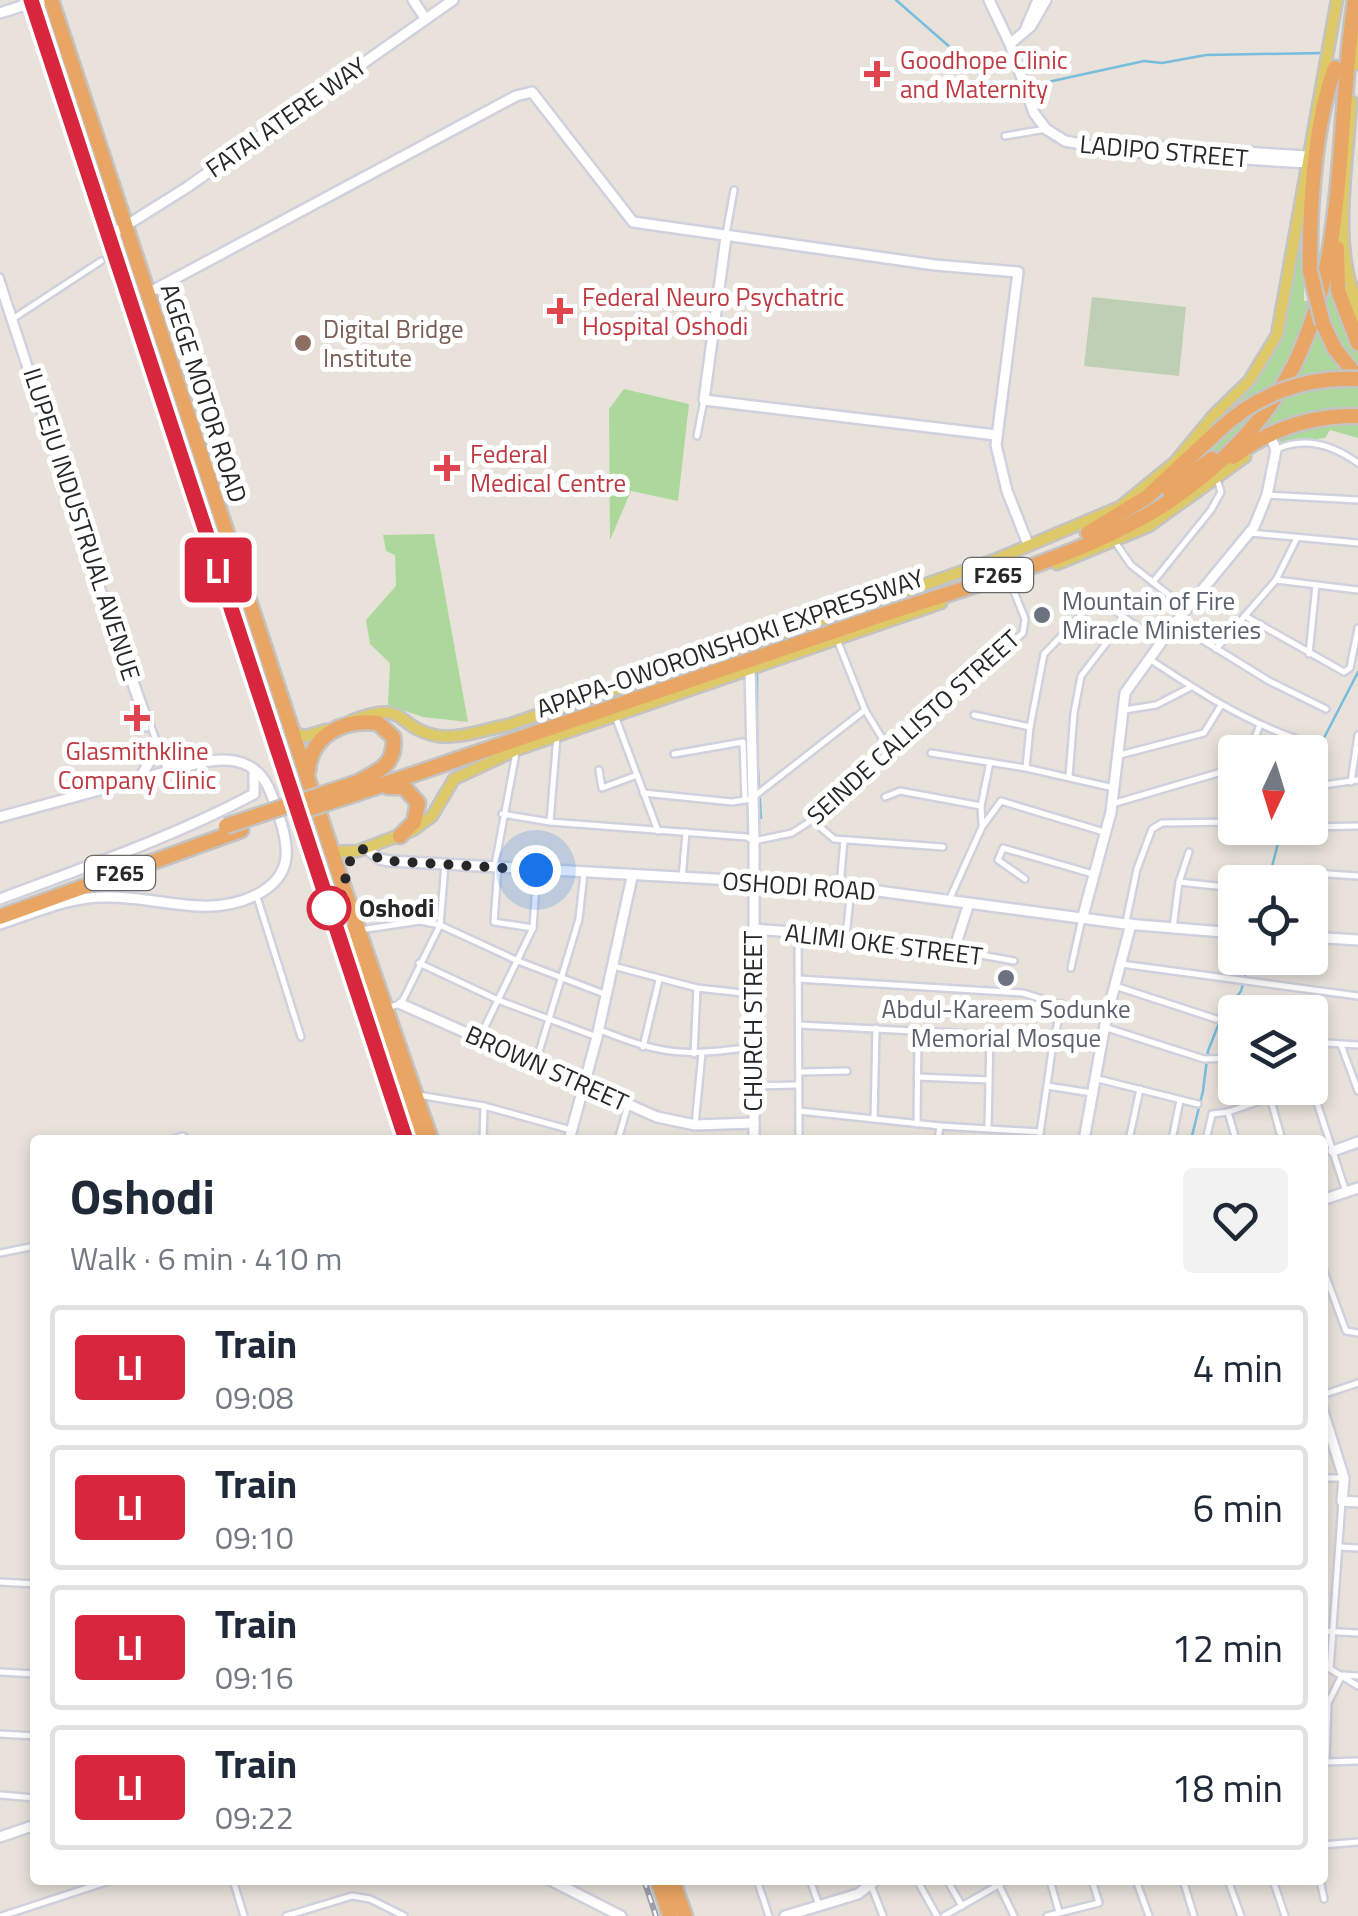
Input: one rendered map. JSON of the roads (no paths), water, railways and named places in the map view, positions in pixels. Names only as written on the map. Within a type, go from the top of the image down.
[{"type":"highway","name":"AGEGE MOTOR ROAD","points":[[44,0],[380,1008],[429,1135]]},
{"type":"highway","name":"APAPA-OWORONSHOKI EXPRESSWAY","points":[[1343,46],[1346,0]]},
{"type":"highway","name":"APAPA-OWORONSHOKI EXPRESSWAY","points":[[357,788],[1088,533],[1160,497],[1206,464],[1250,418],[1289,357],[1310,304],[1322,248],[1338,71],[1354,0]]},
{"type":"highway","name":"APAPA-OWORONSHOKI EXPRESSWAY","points":[[6,913],[233,828],[613,712],[1058,555],[1120,529],[1210,478],[1254,426],[1294,365],[1321,292],[1334,225],[1338,71]]},
{"type":"highway","points":[[1338,71],[1312,208],[1310,271],[1323,324],[1335,349],[1358,378]]},
{"type":"highway","points":[[1334,225],[1338,290],[1358,343]]},
{"type":"highway","name":"AGEGE MOTOR ROAD","points":[[122,229],[148,294],[263,654],[359,931],[415,1135]]},
{"type":"highway","points":[[1088,533],[1147,497],[1238,413],[1280,390],[1310,382],[1358,378]]},
{"type":"highway","points":[[1210,478],[1275,431],[1326,417],[1358,416]]},
{"type":"highway","points":[[308,775],[310,754],[320,738],[362,722],[378,722],[390,731],[394,743],[390,761],[357,788]]},
{"type":"highway","points":[[357,788],[407,789],[418,803],[418,816],[400,836]]},
{"type":"highway","points":[[660,1885],[670,1916]]},
{"type":"highway","points":[[674,1885],[685,1916]]},
{"type":"main road","name":"APAPA-OWORONSHOKI EXPRESSWAY","points":[[1337,0],[1343,46]]},
{"type":"main road","name":"APAPA-OWORONSHOKI EXPRESSWAY","points":[[1343,46],[1358,34]]},
{"type":"main road","name":"APAPA-OWORONSHOKI EXPRESSWAY","points":[[293,733],[316,735],[369,713],[386,711],[422,731],[443,736],[508,725],[900,597],[1120,507],[1155,481],[1260,368],[1280,322],[1307,160],[1338,71]]},
{"type":"main road","name":"APAPA-OWORONSHOKI EXPRESSWAY","points":[[1338,71],[1345,269],[1358,302]]},
{"type":"main road","points":[[1345,269],[1358,324]]},
{"type":"main road","name":"APAPA-OWORONSHOKI EXPRESSWAY","points":[[332,852],[362,849],[400,836],[432,816],[454,780],[516,750],[613,712],[750,669],[1115,542],[1177,509],[1210,478],[1309,426],[1358,424]]},
{"type":"main road","points":[[345,892],[347,866],[362,849]]},
{"type":"street","points":[[0,13],[16,3],[44,0]]},
{"type":"street","points":[[0,13],[44,0]]},
{"type":"street","points":[[413,0],[425,18]]},
{"type":"street","name":"FATAI ATERE WAY","points":[[122,229],[452,0]]},
{"type":"street","name":"LADIPO STREET","points":[[992,0],[1038,109],[1055,129],[1067,136],[1118,145],[1307,160]]},
{"type":"street","points":[[1012,42],[1026,28],[1042,0]]},
{"type":"street","name":"LADIPO STREET","points":[[1012,42],[1034,113],[1046,129],[1080,146],[1307,160]]},
{"type":"street","points":[[148,294],[528,91],[536,94],[633,222],[935,265],[1018,272],[996,435],[1007,491],[1028,544]]},
{"type":"street","points":[[1013,93],[1026,92]]},
{"type":"street","points":[[1005,136],[1046,129]]},
{"type":"street","points":[[697,436],[734,190]]},
{"type":"street","points":[[14,318],[101,262]]},
{"type":"street","name":"ILUPEJU INDUSTRUAL AVENUE","points":[[0,277],[156,752]]},
{"type":"street","name":"ILUPEJU INDUSTRUAL AVENUE","points":[[0,289],[156,752]]},
{"type":"street","points":[[704,400],[996,435]]},
{"type":"street","points":[[1071,968],[1112,804],[1125,693],[1175,623],[1250,533],[1267,495],[1274,445],[1312,442],[1336,449],[1358,463]]},
{"type":"street","points":[[1153,582],[1221,492],[1210,478]]},
{"type":"street","points":[[1267,495],[1358,500]]},
{"type":"street","points":[[1250,533],[1358,543]]},
{"type":"street","points":[[1216,649],[1276,580],[1296,540]]},
{"type":"street","points":[[1115,542],[1131,566],[1187,608]]},
{"type":"street","name":"SEINDE CALLISTO STREET","points":[[754,841],[792,833],[812,820],[1023,633],[1025,620],[1009,579]]},
{"type":"street","points":[[1276,580],[1358,590]]},
{"type":"street","points":[[1310,654],[1316,584]]},
{"type":"street","points":[[1026,768],[1044,654],[1096,600],[1160,644]]},
{"type":"street","points":[[1245,616],[1336,668],[1348,670],[1358,628]]},
{"type":"street","points":[[1069,777],[1081,676],[1126,619]]},
{"type":"street","points":[[1175,623],[1269,682],[1326,709]]},
{"type":"street","points":[[837,639],[864,710],[890,751]]},
{"type":"street","points":[[1149,658],[1220,706],[1285,735]]},
{"type":"street","name":"CHURCH STREET","points":[[750,669],[754,1135]]},
{"type":"street","points":[[1121,710],[1156,705],[1191,687]]},
{"type":"street","points":[[1116,756],[1204,733],[1220,706]]},
{"type":"street","points":[[643,793],[754,797],[864,710]]},
{"type":"street","points":[[613,712],[658,831]]},
{"type":"street","points":[[974,716],[1030,727]]},
{"type":"street","points":[[1256,735],[1259,726]]},
{"type":"street","points":[[550,822],[557,736]]},
{"type":"street","points":[[1328,785],[1354,781],[1358,736]]},
{"type":"street","points":[[674,754],[743,742],[754,797]]},
{"type":"street","points":[[516,750],[502,814],[494,922],[533,928]]},
{"type":"street","points":[[156,752],[180,768]]},
{"type":"street","points":[[156,752],[164,772]]},
{"type":"street","points":[[139,779],[156,752]]},
{"type":"street","points":[[931,753],[1026,768],[1114,788]]},
{"type":"street","points":[[0,816],[220,759],[254,768],[264,779],[288,841],[288,854],[278,876],[257,895],[205,907],[97,897],[6,913]]},
{"type":"street","points":[[982,827],[980,806],[990,762]]},
{"type":"street","points":[[254,768],[254,794]]},
{"type":"street","points":[[599,770],[602,788],[637,775]]},
{"type":"street","points":[[1112,804],[1218,773]]},
{"type":"street","points":[[885,797],[900,791],[980,806]]},
{"type":"street","points":[[6,913],[254,794],[266,793],[274,802]]},
{"type":"street","points":[[950,898],[982,827],[1003,802],[1104,832]]},
{"type":"street","points":[[502,814],[550,822],[747,837],[754,841]]},
{"type":"street","points":[[812,820],[828,837],[943,846]]},
{"type":"street","points":[[1085,1135],[1105,1023],[1142,855],[1152,828],[1162,823],[1218,822]]},
{"type":"street","points":[[1328,827],[1358,826]]},
{"type":"street","points":[[682,879],[686,832]]},
{"type":"street","points":[[844,840],[846,936]]},
{"type":"street","points":[[1025,878],[999,862],[1003,848],[1093,874]]},
{"type":"street","name":"OSHODI ROAD","points":[[362,849],[379,859],[845,887],[1128,924],[1218,932]]},
{"type":"street","points":[[1174,928],[1180,882],[1189,852]]},
{"type":"street","points":[[380,1008],[402,1004],[440,925],[444,864]]},
{"type":"street","points":[[480,1037],[533,928],[536,870]]},
{"type":"street","points":[[536,1062],[579,920],[584,873]]},
{"type":"street","points":[[1328,874],[1358,876]]},
{"type":"street","points":[[415,1095],[484,1106],[570,1135],[598,1033],[632,876]]},
{"type":"street","points":[[1180,882],[1218,886]]},
{"type":"street","points":[[257,895],[301,1037]]},
{"type":"street","points":[[954,950],[969,904]]},
{"type":"street","points":[[359,931],[420,921],[440,925],[562,980],[606,995]]},
{"type":"street","name":"ALIMI OKE STREET","points":[[753,929],[846,936],[1014,961]]},
{"type":"street","points":[[798,932],[799,1135]]},
{"type":"street","points":[[1328,938],[1358,940]]},
{"type":"street","points":[[420,963],[550,1021],[643,1047],[694,1054],[753,1046]]},
{"type":"street","points":[[1121,964],[1358,996]]},
{"type":"street","points":[[613,966],[698,988],[752,994]]},
{"type":"street","points":[[798,979],[1024,993],[1208,1059],[1218,1059]]},
{"type":"street","points":[[643,1047],[659,980]]},
{"type":"street","points":[[1114,986],[1216,1019]]},
{"type":"street","points":[[694,1054],[698,988]]},
{"type":"street","name":"BROWN STREET","points":[[402,1004],[656,1116],[695,1125],[754,1123]]},
{"type":"street","points":[[1040,1135],[1062,1004]]},
{"type":"street","points":[[799,1025],[990,1035],[1053,1044]]},
{"type":"street","points":[[874,1119],[876,1028]]},
{"type":"street","points":[[917,1124],[918,1031]]},
{"type":"street","points":[[988,1127],[990,1035]]},
{"type":"street","points":[[1328,1044],[1358,1045]]},
{"type":"street","points":[[1341,1045],[1358,1091]]},
{"type":"street","points":[[694,1135],[702,1053]]},
{"type":"street","points":[[798,1072],[847,1071]]},
{"type":"street","points":[[917,1077],[989,1080]]},
{"type":"street","points":[[1094,1078],[1198,1104]]},
{"type":"street","points":[[753,1086],[798,1084]]},
{"type":"street","points":[[1047,1086],[1092,1093]]},
{"type":"street","points":[[1129,1135],[1140,1090]]},
{"type":"street","points":[[1173,1135],[1180,1100]]},
{"type":"street","points":[[619,1135],[628,1105]]},
{"type":"street","points":[[1207,1135],[1210,1116],[1248,1105]]},
{"type":"street","points":[[1272,1105],[1281,1135]]},
{"type":"street","points":[[1318,1105],[1328,1135]]},
{"type":"street","points":[[484,1106],[484,1135]]},
{"type":"street","points":[[800,1110],[917,1124],[1040,1132]]},
{"type":"street","points":[[1228,1112],[1235,1135]]},
{"type":"street","points":[[939,1135],[940,1126]]},
{"type":"street","points":[[1328,1136],[1346,1192]]},
{"type":"street","points":[[1333,1151],[1358,1142]]},
{"type":"street","points":[[1328,1198],[1358,1188]]},
{"type":"street","points":[[0,1252],[30,1247]]},
{"type":"street","points":[[1328,1282],[1348,1334],[1358,1333]]},
{"type":"street","points":[[1328,1393],[1358,1383]]},
{"type":"street","points":[[1328,1437],[1344,1478],[1330,1669],[1358,1686]]},
{"type":"street","points":[[1328,1478],[1344,1478]]},
{"type":"street","points":[[1342,1501],[1358,1502]]},
{"type":"street","points":[[1339,1546],[1358,1548]]},
{"type":"street","points":[[0,1582],[30,1584]]},
{"type":"street","points":[[1328,1632],[1358,1633]]},
{"type":"street","points":[[0,1672],[30,1674]]},
{"type":"street","points":[[1342,1675],[1358,1676]]},
{"type":"street","points":[[1328,1703],[1342,1675]]},
{"type":"street","points":[[0,1734],[30,1736]]},
{"type":"street","points":[[1328,1764],[1358,1761]]},
{"type":"street","points":[[0,1795],[30,1798]]},
{"type":"street","points":[[0,1837],[30,1827]]},
{"type":"street","points":[[1328,1844],[1358,1842]]},
{"type":"street","points":[[2,1916],[97,1885]]},
{"type":"street","points":[[235,1885],[244,1916]]},
{"type":"street","points":[[560,1885],[620,1916]]},
{"type":"street","points":[[759,1885],[769,1916]]},
{"type":"street","points":[[812,1885],[820,1906]]},
{"type":"street","points":[[785,1916],[850,1897],[870,1885]]},
{"type":"street","points":[[874,1885],[884,1916]]},
{"type":"street","points":[[920,1885],[941,1916],[992,1885]]},
{"type":"street","points":[[950,1885],[962,1906]]},
{"type":"street","points":[[1000,1885],[1014,1916]]},
{"type":"street","points":[[1051,1885],[1059,1912]]},
{"type":"street","points":[[1047,1916],[1099,1903],[1094,1885]]},
{"type":"street","points":[[1138,1885],[1149,1916]]},
{"type":"street","points":[[1184,1885],[1194,1916]]},
{"type":"street","points":[[1230,1885],[1241,1916]]},
{"type":"street","points":[[1275,1885],[1285,1916]]},
{"type":"street","points":[[1321,1885],[1324,1899]]},
{"type":"street","points":[[286,1916],[352,1896],[370,1899],[404,1916]]},
{"type":"waterway","points":[[896,0],[967,62]]},
{"type":"waterway","points":[[1048,82],[1144,61],[1162,63],[1206,55],[1323,53]]},
{"type":"waterway","points":[[974,69],[998,93],[1012,90]]},
{"type":"waterway","points":[[757,672],[761,818]]},
{"type":"waterway","points":[[1325,735],[1358,672]]},
{"type":"waterway","points":[[1272,865],[1278,845]]},
{"type":"waterway","points":[[1192,1135],[1208,1051],[1221,1018],[1241,991],[1245,975]]},
{"type":"waterway","points":[[1003,1886],[1017,1916]]},
{"type":"railway","points":[[29,0],[402,1135]]},
{"type":"railway","points":[[646,1885],[656,1916]]},
{"type":"train","name":"LI","points":[[31,0],[404,1135]]},
{"type":"place","name":"Goodhope Clinic and Maternity","points":[[877,74]]},
{"type":"place","name":"Federal Neuro Psychatric Hospital Oshodi","points":[[560,311]]},
{"type":"place","name":"Digital Bridge Institute","points":[[303,343]]},
{"type":"place","name":"Federal Medical Centre","points":[[447,468]]},
{"type":"place","name":"Mountain of Fire Miracle Ministeries","points":[[1042,615]]},
{"type":"place","name":"Glasmithkline Company Clinic","points":[[137,718]]},
{"type":"place","name":"Oshodi","points":[[329,908]]},
{"type":"place","name":"Abdul-Kareem Sodunke Memorial Mosque","points":[[1006,978]]}]
